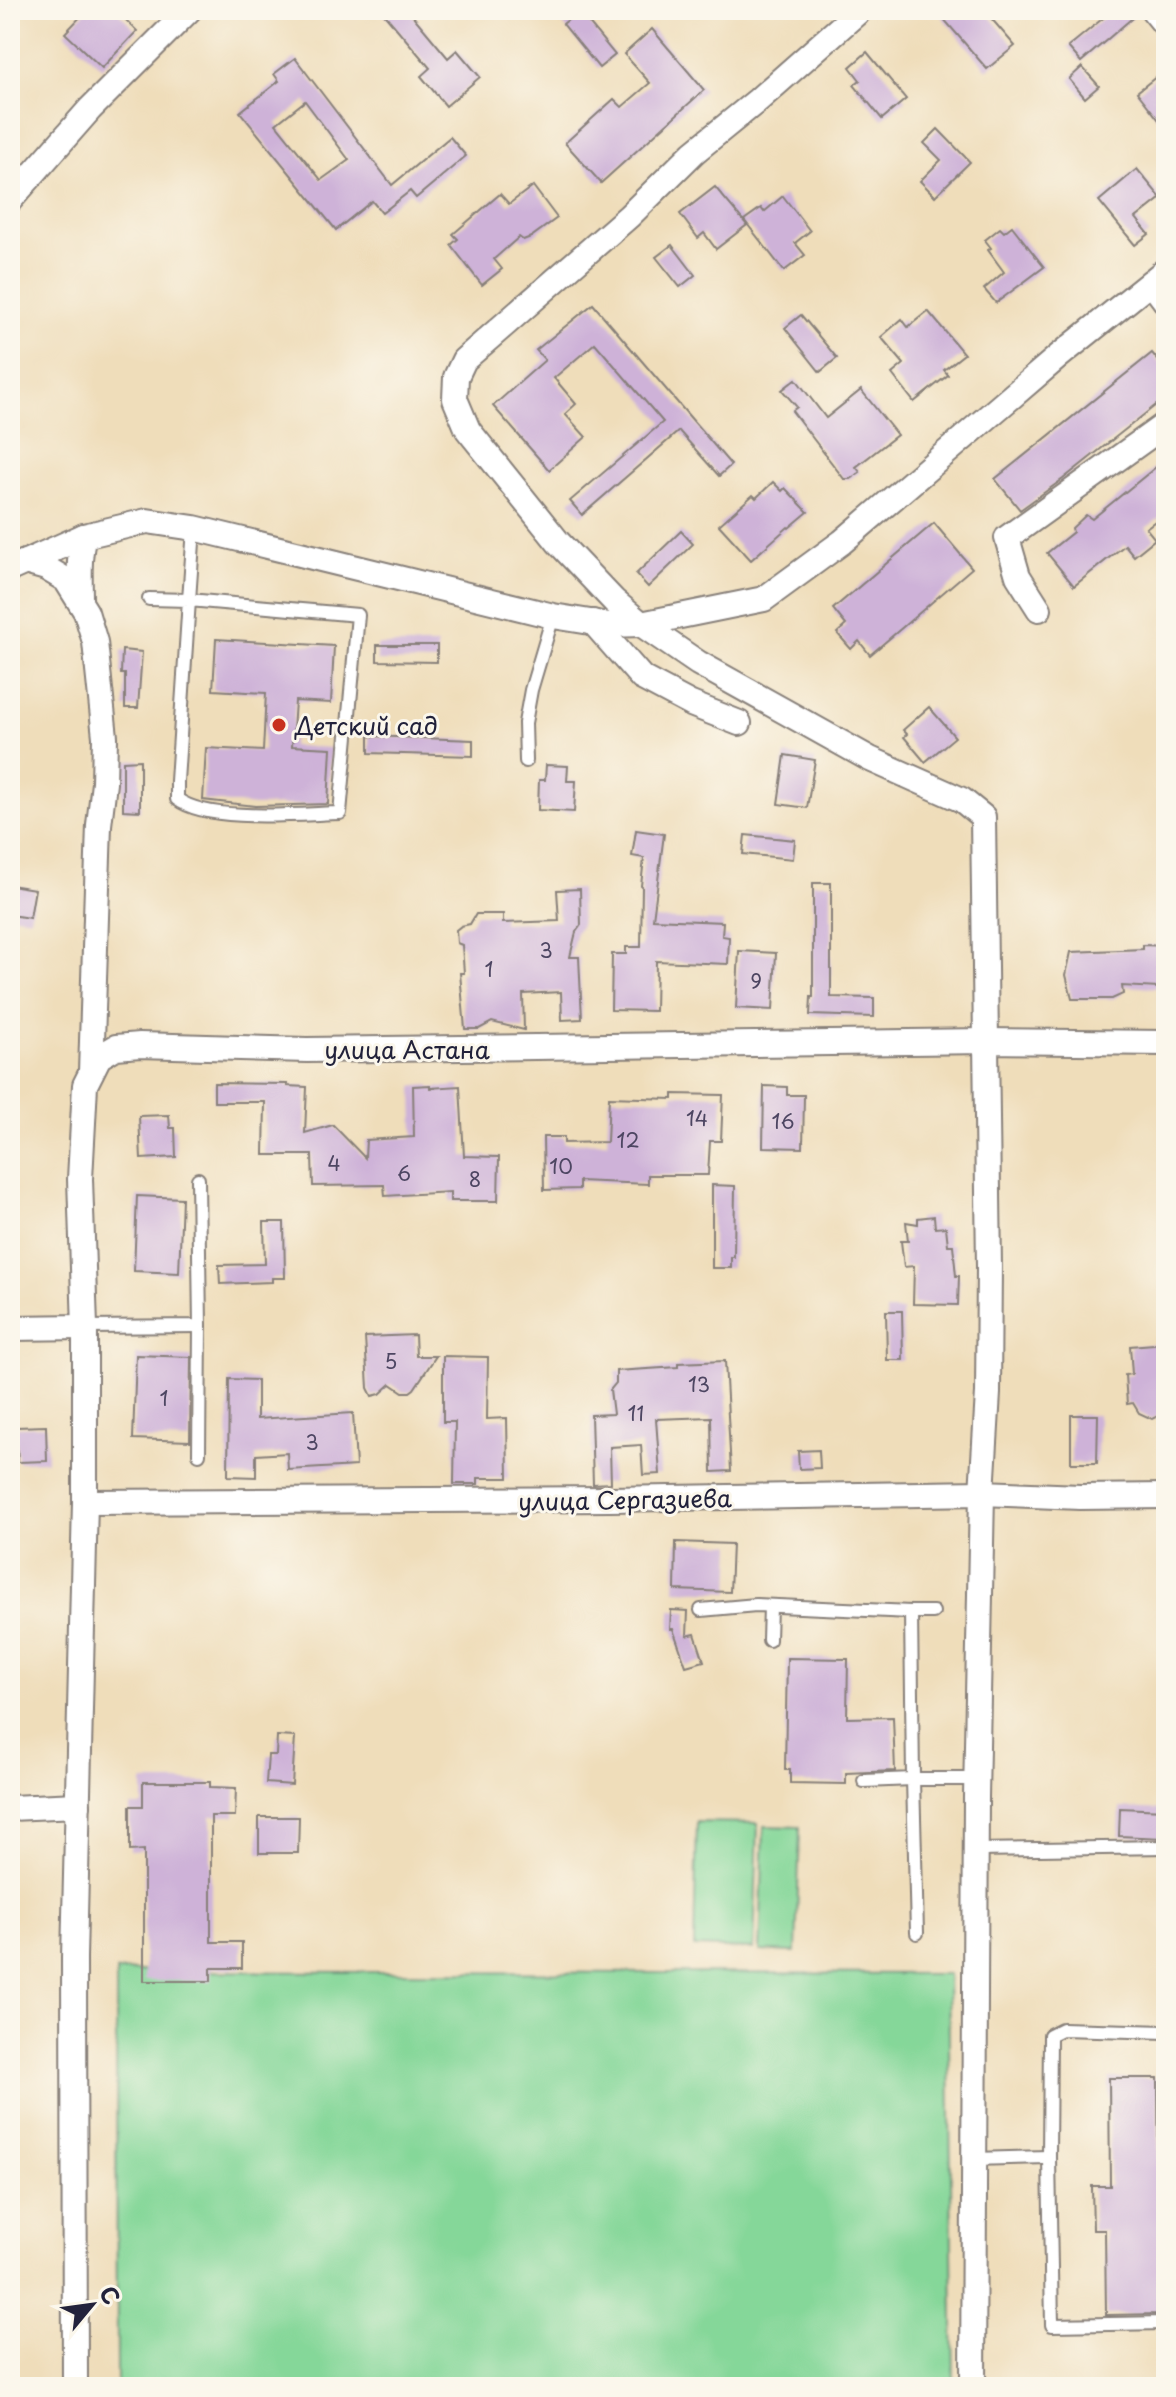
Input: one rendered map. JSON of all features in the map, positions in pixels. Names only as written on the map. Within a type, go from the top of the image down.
[{"type":"street","points":[[10,200],[90,109],[189,10]]},
{"type":"street","points":[[860,10],[694,152],[629,216],[464,360],[456,377],[455,399],[468,430],[558,542],[614,601],[641,624],[698,663],[870,759],[962,800],[983,817],[988,1377],[982,1493],[976,1779],[973,2387]]},
{"type":"street","points":[[1153,10],[1166,26]]},
{"type":"street","points":[[17,565],[84,536],[147,521],[194,528],[553,616],[609,625],[641,624],[764,599],[842,542],[1059,356],[1159,276],[1166,302]]},
{"type":"street","points":[[1039,609],[1018,576],[1007,538],[1166,424]]},
{"type":"street","points":[[80,603],[79,569],[84,536]]},
{"type":"street","points":[[17,565],[46,568],[66,580],[86,612],[95,642],[105,737],[91,1072],[85,1085],[80,1179],[85,1327],[85,1502],[74,1958],[75,2387]]},
{"type":"street","points":[[593,622],[642,678],[691,704],[739,723]]},
{"type":"street","name":"улица Астана","points":[[91,1072],[99,1057],[116,1047],[140,1045],[322,1050],[987,1041],[1166,1043]]},
{"type":"street","points":[[10,1328],[85,1327]]},
{"type":"street","name":"улица Сергазиева","points":[[85,1502],[595,1500],[982,1493],[1080,1497],[1166,1496]]},
{"type":"street","points":[[10,1808],[78,1805]]},
{"type":"lane","points":[[149,599],[189,600],[358,615],[340,813],[230,815],[186,806],[177,799],[189,600],[194,528]]},
{"type":"lane","points":[[526,761],[527,712],[553,616]]},
{"type":"lane","points":[[198,1179],[199,1454]]},
{"type":"lane","points":[[85,1327],[200,1326]]},
{"type":"lane","points":[[769,1640],[770,1606]]},
{"type":"lane","points":[[701,1610],[770,1606],[933,1612]]},
{"type":"lane","points":[[911,1612],[917,1933]]},
{"type":"lane","points":[[864,1781],[976,1779]]},
{"type":"lane","points":[[976,1850],[1166,1847]]},
{"type":"lane","points":[[1166,2032],[1062,2029],[1050,2035],[1049,2157],[1052,2325],[1166,2323]]},
{"type":"lane","points":[[974,2159],[1049,2157]]},
{"type":"green space","points":[[697,1822],[758,1823],[754,1949],[694,1947]]},
{"type":"green space","points":[[764,1826],[800,1827],[796,1952],[760,1951]]},
{"type":"green space","points":[[116,1971],[948,1974],[954,2387],[117,2387]]},
{"type":"building","points":[[87,10],[116,10],[137,31],[102,68],[65,33]]},
{"type":"building","points":[[381,10],[408,10],[448,58],[457,50],[480,77],[446,106],[421,76],[430,68]]},
{"type":"building","points":[[936,10],[984,10],[1015,46],[987,69]]},
{"type":"building","points":[[1113,10],[1138,10],[1138,13],[1081,62],[1068,47]]},
{"type":"building","points":[[579,11],[615,55],[599,68],[563,24]]},
{"type":"building","points":[[652,29],[704,90],[601,183],[565,143],[614,99],[622,107],[650,83],[624,54]]},
{"type":"building","points":[[867,52],[906,99],[882,119],[854,85],[860,80],[850,67]]},
{"type":"building","points":[[295,58],[392,185],[450,137],[466,156],[416,198],[410,191],[382,213],[372,201],[336,230],[240,112],[279,81],[274,74]],"holes":[[[305,101],[349,160],[321,180],[276,124]]]},
{"type":"building","points":[[1082,67],[1099,86],[1085,98],[1069,79]]},
{"type":"building","points":[[1166,69],[1166,129],[1137,92]]},
{"type":"building","points":[[938,129],[970,162],[935,196],[920,181],[941,160],[924,143]]},
{"type":"building","points":[[1137,169],[1161,198],[1136,218],[1149,234],[1135,245],[1099,201]]},
{"type":"building","points":[[533,186],[557,218],[531,237],[523,240],[519,237],[494,259],[502,269],[482,285],[451,245],[458,239],[453,234],[500,194],[509,204]]},
{"type":"building","points":[[715,187],[747,225],[716,249],[704,233],[698,238],[680,214]]},
{"type":"building","points":[[783,196],[810,231],[795,243],[805,255],[784,271],[744,220],[761,208],[764,212]]},
{"type":"building","points":[[1012,226],[1044,267],[996,303],[984,289],[1004,272],[988,250],[991,248],[985,240],[1000,228],[1004,232]]},
{"type":"building","points":[[672,245],[695,275],[680,287],[656,257]]},
{"type":"building","points":[[593,304],[731,465],[719,476],[679,431],[582,515],[570,501],[663,422],[595,343],[554,378],[576,404],[565,414],[586,437],[549,470],[493,406],[545,360],[536,350]]},
{"type":"building","points":[[928,311],[964,354],[944,370],[948,375],[914,402],[892,374],[904,364],[881,337],[902,319],[908,327]]},
{"type":"building","points":[[801,315],[837,358],[820,372],[785,328]]},
{"type":"building","points":[[1152,353],[1166,370],[1166,409],[1161,410],[1156,405],[1020,510],[995,479]]},
{"type":"building","points":[[796,379],[826,418],[861,390],[897,435],[856,467],[860,472],[850,479],[844,479],[792,411],[797,407],[782,390]]},
{"type":"building","points":[[1156,467],[1166,480],[1166,513],[1146,528],[1155,539],[1134,556],[1125,545],[1074,586],[1047,553],[1073,532],[1072,528],[1086,515],[1092,519]]},
{"type":"building","points":[[773,482],[782,491],[785,488],[808,512],[751,560],[719,525]]},
{"type":"building","points":[[934,523],[972,568],[870,655],[859,641],[851,649],[837,633],[846,625],[833,609]]},
{"type":"building","points":[[681,531],[693,544],[648,587],[636,574]]},
{"type":"building","name":"Детский сад","points":[[216,639],[334,646],[331,703],[295,701],[292,746],[331,748],[328,804],[255,806],[203,800],[206,748],[263,751],[266,693],[213,690]]},
{"type":"building","points":[[377,645],[437,645],[437,662],[377,661]]},
{"type":"building","points":[[122,650],[142,652],[138,708],[125,708]]},
{"type":"building","points":[[929,707],[955,737],[925,762],[904,737],[907,734],[903,730]]},
{"type":"building","points":[[369,736],[473,740],[473,756],[369,753]]},
{"type":"building","points":[[785,755],[815,760],[807,808],[778,804]]},
{"type":"building","points":[[140,760],[140,811],[123,810],[123,761]]},
{"type":"building","points":[[546,765],[568,766],[567,781],[576,781],[574,812],[538,810],[539,780],[545,780]]},
{"type":"building","points":[[636,830],[664,834],[653,919],[723,922],[722,936],[729,937],[728,964],[656,961],[655,1011],[611,1010],[612,954],[626,954],[626,947],[641,947],[644,858],[632,856]]},
{"type":"building","points":[[745,835],[795,840],[793,859],[743,854]]},
{"type":"building","points":[[813,883],[831,883],[831,997],[874,998],[874,1017],[810,1015],[813,997]]},
{"type":"building","points":[[10,885],[35,889],[30,918],[10,915]]},
{"type":"building","points":[[580,889],[581,925],[576,932],[570,957],[579,957],[582,1019],[562,1020],[561,992],[523,994],[524,1030],[492,1022],[479,1029],[465,1029],[460,973],[464,973],[462,945],[457,943],[456,930],[470,924],[476,914],[503,914],[503,923],[559,921],[557,890]]},
{"type":"building","points":[[1143,945],[1166,946],[1166,970],[1160,969],[1159,988],[1122,986],[1123,994],[1112,999],[1072,999],[1066,975],[1071,952],[1143,949]]},
{"type":"building","points":[[739,951],[776,953],[773,1010],[736,1008]]},
{"type":"building","points":[[214,1083],[307,1087],[305,1133],[333,1125],[365,1158],[366,1140],[414,1137],[413,1086],[460,1086],[464,1156],[499,1157],[498,1201],[450,1201],[450,1192],[385,1196],[384,1185],[313,1186],[312,1155],[264,1155],[265,1102],[214,1102]]},
{"type":"building","points":[[764,1086],[787,1087],[787,1095],[804,1095],[803,1148],[763,1147]]},
{"type":"building","points":[[673,1094],[723,1095],[721,1141],[710,1141],[708,1175],[648,1175],[648,1184],[579,1181],[579,1189],[544,1190],[543,1137],[564,1137],[564,1143],[607,1142],[609,1097],[673,1099]]},
{"type":"building","points":[[169,1115],[170,1128],[175,1128],[176,1157],[141,1159],[139,1116]]},
{"type":"building","points":[[712,1185],[735,1186],[734,1257],[731,1257],[731,1268],[712,1268]]},
{"type":"building","points":[[137,1196],[182,1198],[179,1273],[134,1271]]},
{"type":"building","points":[[934,1216],[935,1228],[946,1227],[948,1245],[953,1245],[956,1276],[959,1276],[958,1305],[913,1304],[914,1266],[904,1267],[901,1241],[908,1241],[906,1222],[918,1224],[918,1218]]},
{"type":"building","points":[[264,1222],[284,1222],[285,1278],[272,1278],[272,1282],[220,1284],[219,1265],[265,1264]]},
{"type":"building","points":[[886,1311],[902,1311],[903,1360],[887,1360]]},
{"type":"building","points":[[415,1335],[416,1356],[436,1356],[414,1389],[403,1392],[391,1384],[380,1394],[372,1396],[368,1388],[365,1337]]},
{"type":"building","points":[[1166,1343],[1166,1402],[1158,1416],[1152,1419],[1139,1413],[1133,1403],[1127,1404],[1125,1375],[1132,1374],[1130,1346]]},
{"type":"building","points":[[136,1355],[191,1357],[190,1441],[133,1439]]},
{"type":"building","points":[[443,1356],[488,1357],[487,1419],[507,1418],[508,1478],[478,1478],[478,1484],[454,1484],[455,1422],[443,1422]]},
{"type":"building","points":[[725,1361],[731,1471],[712,1472],[711,1417],[656,1419],[660,1474],[643,1475],[641,1445],[610,1447],[611,1483],[593,1484],[591,1415],[613,1414],[610,1390],[616,1383],[616,1371]]},
{"type":"building","points":[[229,1379],[257,1380],[257,1419],[353,1413],[356,1466],[288,1470],[287,1453],[256,1455],[256,1477],[228,1476]]},
{"type":"building","points":[[1071,1415],[1098,1415],[1097,1463],[1071,1463]]},
{"type":"building","points":[[46,1426],[47,1461],[18,1462],[16,1427]]},
{"type":"building","points":[[819,1450],[820,1468],[799,1469],[798,1451]]},
{"type":"building","points":[[676,1542],[732,1544],[730,1592],[675,1590]]},
{"type":"building","points":[[671,1610],[688,1611],[687,1636],[695,1634],[704,1661],[686,1666],[673,1629],[670,1629]]},
{"type":"building","points":[[787,1658],[848,1659],[847,1718],[893,1717],[895,1771],[846,1773],[846,1784],[790,1783],[790,1770],[785,1770]]},
{"type":"building","points":[[277,1736],[295,1737],[292,1785],[266,1783],[268,1755],[276,1755]]},
{"type":"building","points":[[143,1782],[210,1782],[210,1787],[236,1788],[235,1816],[211,1816],[211,1942],[242,1942],[242,1968],[211,1968],[211,1981],[144,1981],[144,1850],[130,1851],[130,1806],[143,1806]]},
{"type":"building","points":[[1120,1808],[1164,1810],[1163,1838],[1119,1836]]},
{"type":"building","points":[[259,1817],[299,1817],[298,1853],[259,1853]]},
{"type":"building","points":[[1109,2078],[1158,2078],[1159,2200],[1166,2200],[1166,2217],[1162,2217],[1163,2314],[1106,2315],[1105,2230],[1093,2230],[1092,2186],[1110,2186]]},
{"type":"place","name":"Детский сад","points":[[279,725]]}]
